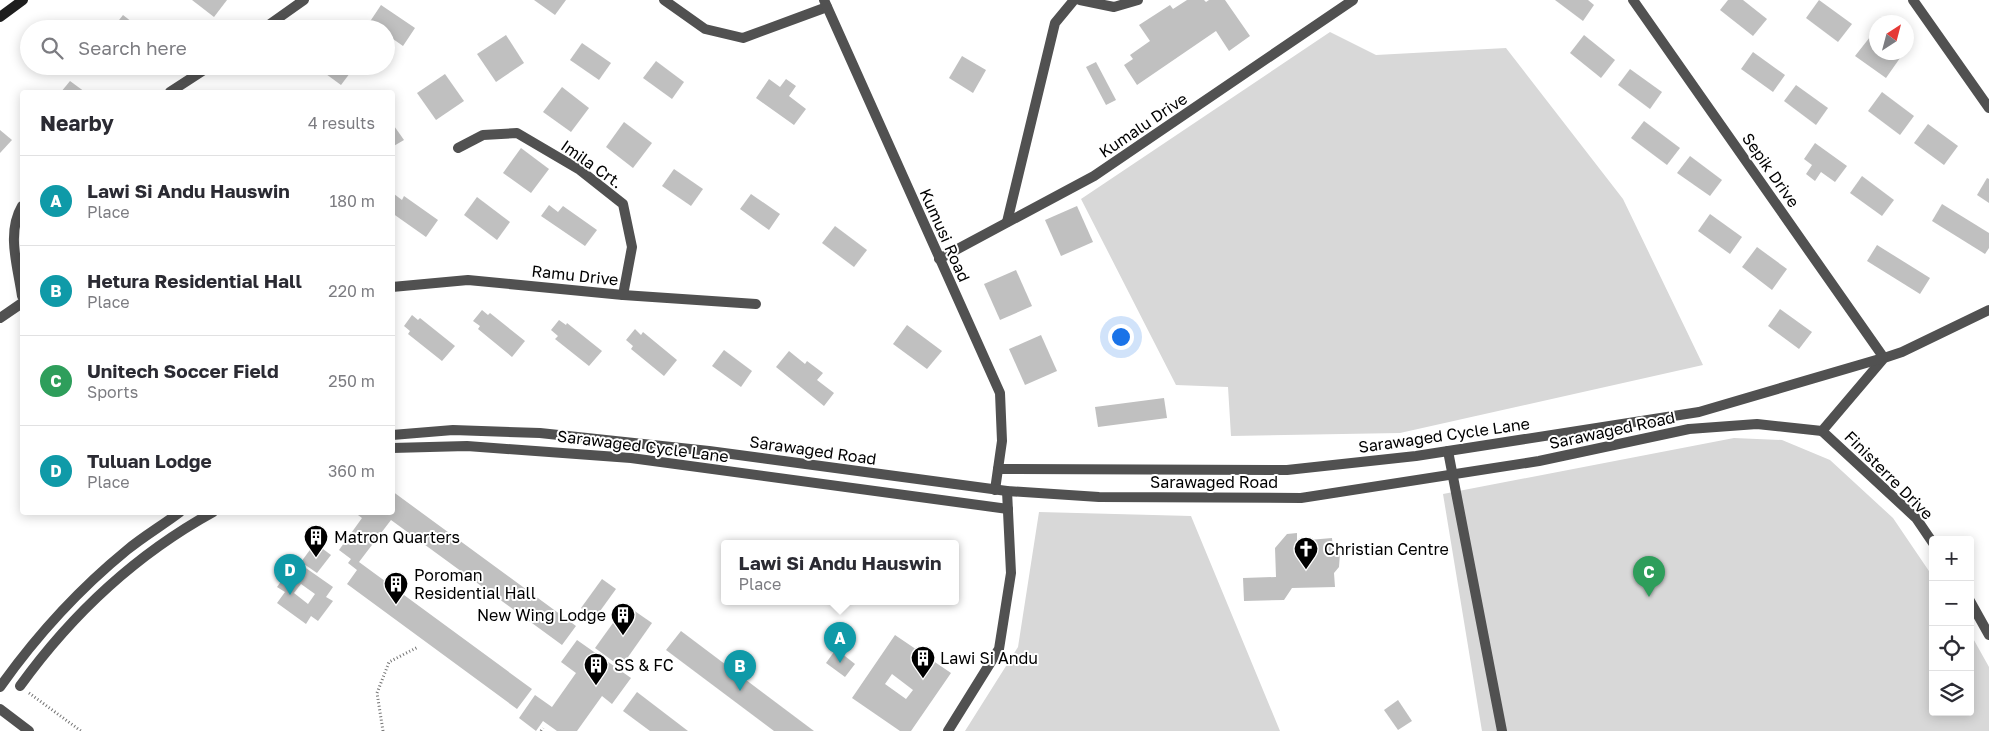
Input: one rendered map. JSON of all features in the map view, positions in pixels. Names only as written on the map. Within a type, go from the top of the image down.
[{"type":"main road","points":[[0,17],[23,0]]},
{"type":"street","points":[[276,20],[304,0]]},
{"type":"street","points":[[664,0],[705,29],[743,38],[826,4]]},
{"type":"street","points":[[1008,222],[1055,23],[1074,0]]},
{"type":"street","points":[[1080,0],[1114,7],[1138,0]]},
{"type":"street","name":"Kumalu Drive","points":[[939,259],[1094,176],[1353,0]]},
{"type":"street","points":[[1633,0],[1884,358]]},
{"type":"street","points":[[1913,0],[1989,108]]},
{"type":"street","name":"Kumusi Road","points":[[826,4],[1000,393],[1002,441],[995,490]]},
{"type":"street","points":[[173,90],[196,75]]},
{"type":"street","name":"Imila Crt.","points":[[458,148],[483,136],[517,133],[580,170],[623,204],[632,246],[623,295]]},
{"type":"street","points":[[20,210],[17,215],[13,237],[20,283]]},
{"type":"street","name":"Ramu Drive","points":[[395,286],[468,280],[623,295],[756,304]]},
{"type":"street","points":[[0,318],[20,304]]},
{"type":"street","points":[[1822,431],[1884,358],[1902,352],[1989,310]]},
{"type":"street","name":"Sarawaged Cycle Lane","points":[[998,469],[1287,470],[1448,451],[1699,412],[1884,358]]},
{"type":"street","name":"Sarawaged Road","points":[[395,435],[453,430],[540,433],[709,451],[1007,491],[1099,497],[1301,498],[1539,461],[1689,429],[1757,424],[1822,431]]},
{"type":"street","name":"Finisterre Drive","points":[[1822,431],[1916,518],[1929,537]]},
{"type":"street","name":"Sarawaged Cycle Lane","points":[[395,448],[467,446],[631,458],[1008,509]]},
{"type":"street","points":[[1448,451],[1502,731]]},
{"type":"street","points":[[948,731],[999,649],[1011,574],[1007,491]]},
{"type":"street","points":[[0,687],[24,653],[70,601],[128,549],[176,515]]},
{"type":"street","points":[[20,686],[53,642],[83,609],[116,579],[176,533],[208,515]]},
{"type":"street","points":[[1974,608],[1989,635]]},
{"type":"street","points":[[0,710],[29,731]]},
{"type":"path","points":[[383,731],[377,693],[389,662],[418,647]]},
{"type":"path","points":[[20,686],[81,731]]},
{"type":"shaded area","points":[[1330,32],[1376,55],[1506,48],[1623,199],[1703,365],[1400,433],[1231,436],[1228,387],[1176,385],[1081,199]]},
{"type":"shaded area","points":[[1734,438],[1782,440],[1830,460],[1893,518],[1929,571],[1929,716],[1974,716],[1974,640],[1989,667],[1989,731],[1482,731],[1443,494]]},
{"type":"shaded area","points":[[1039,512],[1191,516],[1280,731],[965,731],[1018,647]]},
{"type":"building","points":[[192,0],[227,0],[214,17]]},
{"type":"building","points":[[534,0],[566,0],[555,15]]},
{"type":"building","points":[[1187,0],[1204,0],[1206,2],[1209,0],[1225,0],[1250,36],[1229,51],[1216,31],[1137,85],[1124,65],[1133,59],[1130,55],[1150,41],[1139,25],[1170,5],[1173,9]]},
{"type":"building","points":[[1555,0],[1588,0],[1594,5],[1583,21]]},
{"type":"building","points":[[1728,0],[1743,0],[1767,19],[1753,36],[1720,10]]},
{"type":"building","points":[[1819,0],[1852,24],[1838,42],[1806,18]]},
{"type":"building","points":[[381,5],[415,28],[403,46],[395,40],[395,20],[371,20]]},
{"type":"building","points":[[123,15],[129,20],[119,20]]},
{"type":"building","points":[[506,35],[524,63],[496,82],[477,54]]},
{"type":"building","points":[[1584,35],[1615,60],[1601,78],[1570,53]]},
{"type":"building","points":[[1869,38],[1869,60],[1899,60],[1886,78],[1855,56]]},
{"type":"building","points":[[582,43],[611,63],[599,80],[570,60]]},
{"type":"building","points":[[1753,52],[1785,75],[1773,92],[1741,69]]},
{"type":"building","points":[[962,56],[986,70],[973,93],[949,78]]},
{"type":"building","points":[[656,61],[684,82],[672,99],[643,78]]},
{"type":"building","points":[[1096,62],[1116,100],[1106,105],[1086,67]]},
{"type":"building","points":[[1630,69],[1662,92],[1650,109],[1618,85]]},
{"type":"building","points":[[445,74],[464,101],[436,120],[417,93]]},
{"type":"building","points":[[327,75],[348,75],[341,85]]},
{"type":"building","points":[[769,79],[780,87],[786,79],[796,86],[789,96],[806,109],[794,125],[756,98]]},
{"type":"building","points":[[70,81],[82,90],[63,90]]},
{"type":"building","points":[[1796,85],[1828,108],[1816,125],[1784,101]]},
{"type":"building","points":[[562,87],[589,108],[571,132],[543,112]]},
{"type":"building","points":[[1882,92],[1914,116],[1900,135],[1868,111]]},
{"type":"building","points":[[1644,121],[1680,148],[1667,165],[1631,138]]},
{"type":"building","points":[[624,122],[652,143],[633,168],[606,147]]},
{"type":"building","points":[[1928,124],[1958,146],[1944,165],[1914,143]]},
{"type":"building","points":[[395,127],[404,140],[395,145]]},
{"type":"building","points":[[0,130],[12,140],[0,153]]},
{"type":"building","points":[[1815,143],[1847,166],[1835,182],[1821,172],[1815,181],[1806,174],[1812,165],[1804,159]]},
{"type":"building","points":[[521,148],[549,169],[531,193],[503,173]]},
{"type":"building","points":[[1690,156],[1722,180],[1710,196],[1677,173]]},
{"type":"building","points":[[674,169],[703,189],[691,206],[662,186]]},
{"type":"building","points":[[1862,176],[1894,200],[1882,216],[1850,193]]},
{"type":"building","points":[[1987,178],[1989,179],[1989,203],[1977,195]]},
{"type":"building","points":[[751,194],[780,214],[769,230],[740,209]]},
{"type":"building","points":[[395,195],[402,200],[404,196],[438,220],[426,237],[395,215]]},
{"type":"building","points":[[477,197],[510,222],[497,240],[464,215]]},
{"type":"building","points":[[1942,204],[1989,233],[1989,248],[1985,254],[1932,221]]},
{"type":"building","points":[[549,205],[558,212],[563,206],[597,230],[585,246],[541,216]]},
{"type":"building","points":[[1077,206],[1093,242],[1061,256],[1045,220]]},
{"type":"building","points":[[1710,214],[1742,237],[1730,254],[1698,231]]},
{"type":"building","points":[[835,226],[867,250],[854,267],[822,243]]},
{"type":"building","points":[[1877,245],[1930,278],[1920,294],[1867,261]]},
{"type":"building","points":[[1757,247],[1787,269],[1772,290],[1742,267]]},
{"type":"building","points":[[1016,270],[1032,306],[1000,320],[984,284]]},
{"type":"building","points":[[1780,309],[1812,332],[1799,349],[1768,326]]},
{"type":"building","points":[[482,310],[488,315],[490,313],[525,341],[512,357],[478,329],[480,326],[473,321]]},
{"type":"building","points":[[412,315],[418,320],[420,318],[455,346],[442,361],[408,334],[410,331],[404,326]]},
{"type":"building","points":[[559,320],[566,325],[567,323],[602,351],[589,366],[555,339],[558,336],[551,330]]},
{"type":"building","points":[[907,325],[942,351],[927,369],[893,344]]},
{"type":"building","points":[[635,329],[641,335],[643,332],[677,360],[664,376],[631,349],[633,346],[626,340]]},
{"type":"building","points":[[1041,335],[1057,371],[1025,385],[1009,349]]},
{"type":"building","points":[[724,350],[752,371],[741,387],[712,366]]},
{"type":"building","points":[[789,351],[805,364],[807,361],[823,373],[817,380],[834,393],[824,406],[776,367]]},
{"type":"building","points":[[1164,398],[1167,418],[1098,427],[1095,407]]},
{"type":"building","name":"Poroman Residential Hall","points":[[395,493],[576,626],[562,645],[391,520],[359,562],[532,689],[517,709],[347,584],[357,570],[348,563],[351,559],[339,550],[362,518],[358,515],[395,515]]},
{"type":"building","name":"Christian Centre","points":[[1297,533],[1297,541],[1332,538],[1333,549],[1340,553],[1339,567],[1334,573],[1335,587],[1292,588],[1284,600],[1244,601],[1243,578],[1276,577],[1275,548],[1287,534]]},
{"type":"building","name":"Matron Quarters","points":[[315,543],[331,555],[317,573],[301,562]]},
{"type":"building","points":[[303,566],[333,587],[326,597],[333,601],[318,621],[311,616],[306,624],[277,603],[285,592],[277,587],[290,569],[297,574]],"holes":[[[301,584],[315,594],[308,604],[294,593]]]},
{"type":"building","points":[[602,579],[616,589],[595,618],[581,608]]},
{"type":"building","name":"New Wing Lodge","points":[[626,605],[652,623],[621,667],[595,648]]},
{"type":"building","points":[[681,631],[814,731],[774,731],[666,650]]},
{"type":"building","name":"Lawi Si Andu","points":[[895,635],[951,673],[911,731],[900,731],[852,698]],"holes":[[[892,674],[913,690],[906,699],[885,684]]]},
{"type":"building","name":"SS & FC","points":[[577,640],[631,678],[612,704],[602,696],[577,731],[557,731],[543,721],[536,731],[519,718],[535,695],[552,707],[576,673],[561,662]]},
{"type":"building","points":[[836,649],[855,664],[845,677],[826,663]]},
{"type":"building","points":[[637,692],[688,731],[650,731],[623,711]]},
{"type":"building","points":[[1398,700],[1412,721],[1398,730],[1384,710]]},
{"type":"place","name":"Matron Quarters","points":[[316,558]]},
{"type":"place","name":"Christian Centre","points":[[1306,570]]},
{"type":"place","name":"Tuluan Lodge","points":[[290,595]]},
{"type":"place","name":"Unitech Soccer Field","points":[[1649,597]]},
{"type":"place","name":"Poroman Residential Hall","points":[[396,605]]},
{"type":"place","name":"New Wing Lodge","points":[[623,636]]},
{"type":"place","name":"Lawi Si Andu Hauswin","points":[[840,663]]},
{"type":"place","name":"Lawi Si Andu","points":[[923,679]]},
{"type":"place","name":"SS & FC","points":[[596,686]]},
{"type":"place","name":"Hetura Residential Hall","points":[[740,691]]}]
